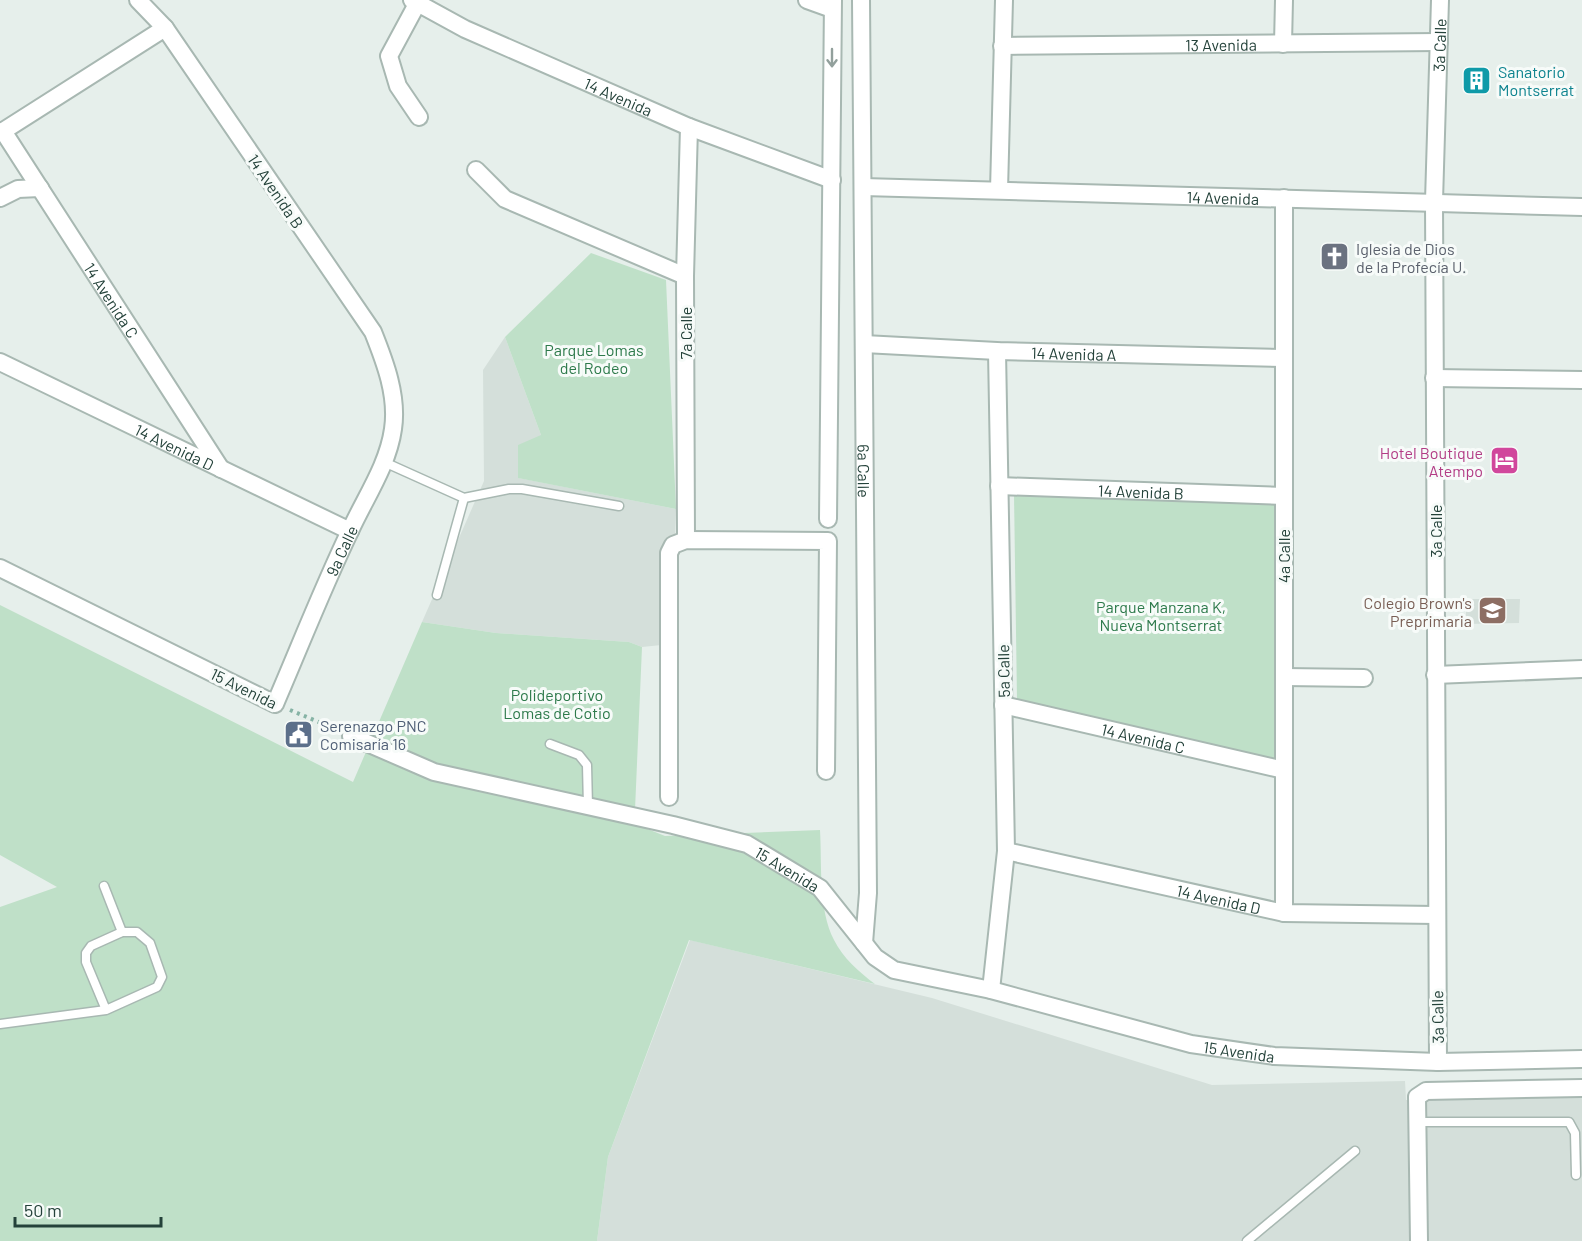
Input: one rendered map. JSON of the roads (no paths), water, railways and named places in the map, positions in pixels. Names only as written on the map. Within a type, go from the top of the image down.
[{"type":"street","name":"14 Avenida B","points":[[138,0],[165,28],[373,332],[385,362],[393,394]]},
{"type":"street","points":[[807,0],[832,4],[828,519]]},
{"type":"street","name":"6a Calle","points":[[861,0],[868,893],[864,943]]},
{"type":"street","points":[[999,190],[1004,0]]},
{"type":"street","points":[[1283,44],[1284,0]]},
{"type":"street","name":"3a Calle","points":[[1437,1062],[1434,201],[1440,0]]},
{"type":"street","points":[[415,2],[389,56],[398,86],[419,117]]},
{"type":"street","name":"14 Avenida","points":[[415,2],[465,29],[688,126],[832,180]]},
{"type":"street","points":[[1,132],[165,28]]},
{"type":"street","name":"13 Avenida","points":[[1002,46],[1439,42]]},
{"type":"street","name":"7a Calle","points":[[686,540],[685,276],[688,126]]},
{"type":"street","name":"14 Avenida C","points":[[1,132],[40,188],[221,469]]},
{"type":"street","points":[[476,170],[506,199],[685,276]]},
{"type":"street","name":"14 Avenida","points":[[863,187],[1434,201],[1582,207]]},
{"type":"street","points":[[0,198],[18,189],[40,188]]},
{"type":"street","name":"4a Calle","points":[[1284,198],[1284,913]]},
{"type":"street","name":"14 Avenida A","points":[[864,345],[997,351],[1283,357]]},
{"type":"street","name":"5a Calle","points":[[991,990],[1006,851],[997,351]]},
{"type":"street","name":"14 Avenida D","points":[[0,362],[350,531]]},
{"type":"street","points":[[1434,378],[1582,380]]},
{"type":"street","name":"9a Calle","points":[[275,704],[350,531],[384,462],[393,429],[393,394]]},
{"type":"street","name":"14 Avenida B","points":[[999,486],[1283,496]]},
{"type":"street","points":[[669,797],[669,553],[677,542],[686,540],[828,541],[825,771]]},
{"type":"street","name":"15 Avenida","points":[[0,568],[275,704]]},
{"type":"street","points":[[1436,675],[1582,669]]},
{"type":"street","points":[[1284,677],[1364,678]]},
{"type":"street","name":"14 Avenida C","points":[[1003,705],[1284,770]]},
{"type":"street","name":"15 Avenida","points":[[351,736],[434,772],[747,844],[820,888],[864,943],[883,964],[894,970],[991,990],[1191,1044],[1274,1056],[1437,1062],[1582,1059]]},
{"type":"street","name":"14 Avenida D","points":[[1006,851],[1284,913],[1436,915]]},
{"type":"street","points":[[1419,1241],[1417,1097],[1426,1090],[1582,1088]]},
{"type":"lane","points":[[384,462],[464,498],[509,489],[522,489],[619,506]]},
{"type":"lane","points":[[437,595],[464,498]]},
{"type":"lane","points":[[550,744],[579,755],[587,765],[588,807]]},
{"type":"lane","points":[[104,886],[122,932]]},
{"type":"lane","points":[[0,1024],[106,1010],[146,994],[157,987],[162,977],[150,944],[137,932],[122,932],[91,946],[86,953],[86,962],[106,1010]]},
{"type":"lane","points":[[1417,1122],[1569,1122],[1575,1133],[1576,1175]]},
{"type":"lane","points":[[1247,1241],[1355,1151]]},
{"type":"place","name":"Sanatorio Montserrat","points":[[1477,80]]},
{"type":"place","name":"Iglesia de Dios de la Profecía U.","points":[[1335,257]]},
{"type":"place","name":"Hotel Boutique Atempo","points":[[1504,461]]},
{"type":"place","name":"Colegio Brown's Preprimaria","points":[[1493,611]]},
{"type":"place","name":"Serenazgo PNC Comisaría 16","points":[[299,734]]},
{"type":"park label","name":"Parque Lomas del Rodeo","points":[[594,358]]},
{"type":"park label","name":"Parque Manzana K, Nueva Montserrat","points":[[1161,615]]},
{"type":"park label","name":"Polideportivo Lomas de Cotio","points":[[557,703]]}]
